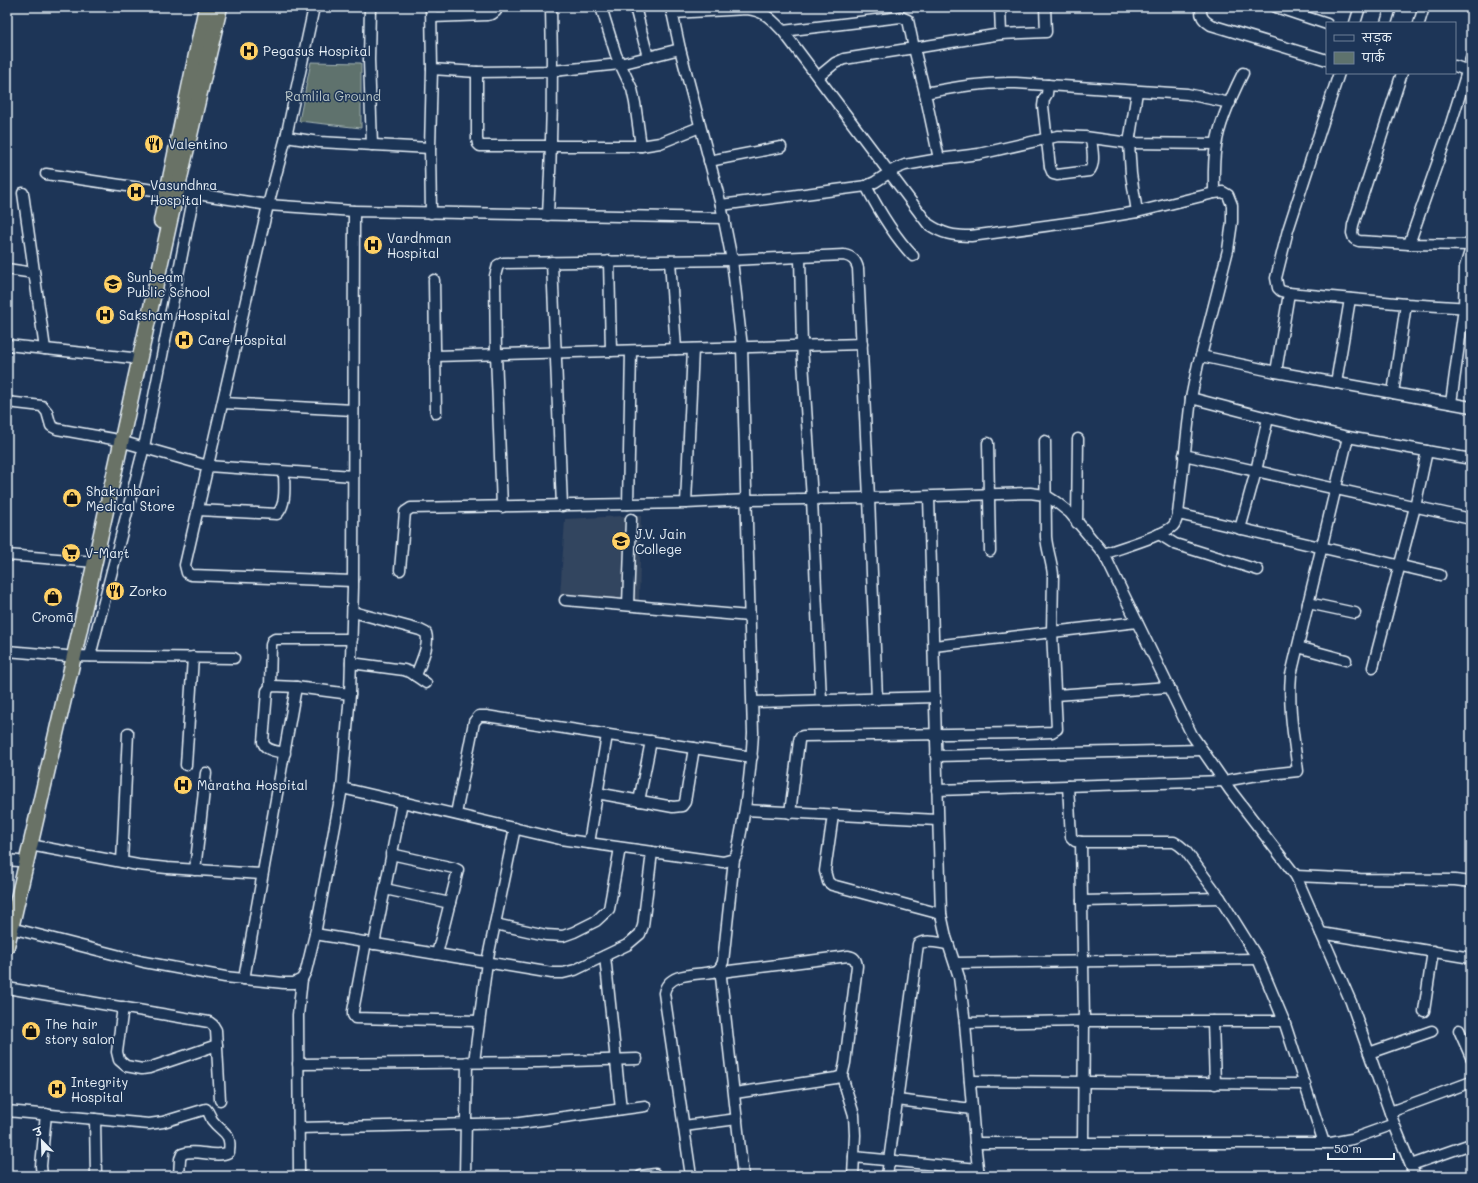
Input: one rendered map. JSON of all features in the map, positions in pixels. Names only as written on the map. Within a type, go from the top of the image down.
[{"type":"highway","points":[[7,946],[9,927],[30,845],[171,191],[206,7]]},
{"type":"highway","points":[[118,440],[132,358],[171,191],[220,7]]},
{"type":"highway","points":[[7,907],[12,860],[70,656]]},
{"type":"street","points":[[314,7],[286,137],[268,204],[184,566],[187,573],[191,575],[353,581]]},
{"type":"street","points":[[370,7],[369,60],[372,146]]},
{"type":"street","points":[[431,213],[431,12],[487,16],[496,11],[496,7]]},
{"type":"street","points":[[548,215],[552,146],[553,71],[551,7]]},
{"type":"street","points":[[601,7],[620,64],[632,89],[641,146]]},
{"type":"street","points":[[635,7],[648,57]]},
{"type":"street","points":[[1000,7],[1001,34]]},
{"type":"street","points":[[818,77],[835,63],[844,58],[1001,34],[1046,32],[1045,7]]},
{"type":"street","points":[[1201,7],[1201,16],[1204,21],[1211,25],[1326,60]]},
{"type":"street","points":[[1276,7],[1326,24]]},
{"type":"street","points":[[1355,22],[1360,7]]},
{"type":"street","points":[[1386,22],[1391,7]]},
{"type":"street","points":[[1419,22],[1424,7]]},
{"type":"street","points":[[743,1176],[721,970],[734,859],[737,853],[745,810],[752,757],[753,702],[749,616],[742,347],[732,260],[724,218],[680,49],[672,10],[748,9],[758,10],[770,17],[783,31],[928,224],[939,231],[954,236],[979,235],[1089,220],[1137,212],[1214,193],[1223,192],[1228,195],[1232,205],[1232,222],[1228,250],[1198,364],[1191,398],[1178,514],[1175,524],[1169,530],[1104,554]]},
{"type":"street","points":[[783,31],[901,17],[908,20],[939,159]]},
{"type":"street","points":[[432,69],[477,72],[553,71],[620,64],[680,49]]},
{"type":"street","points":[[1409,244],[1469,71],[1471,60]]},
{"type":"street","points":[[1456,66],[1469,71]]},
{"type":"street","points":[[477,72],[478,144],[484,147],[641,146],[660,143],[700,127]]},
{"type":"street","points":[[1214,193],[1214,158],[1216,144],[1230,103],[1243,73]]},
{"type":"street","points":[[1339,74],[1288,230],[1276,278],[1278,288],[1281,291],[1289,293],[1467,308]]},
{"type":"street","points":[[1402,74],[1353,225],[1352,233],[1354,239],[1359,241],[1471,246],[1465,267],[1467,308],[1451,403]]},
{"type":"street","points":[[925,93],[993,82],[1187,94],[1230,103]]},
{"type":"street","points":[[1048,85],[1043,106],[1050,167],[1053,174],[1057,175],[1089,171],[1093,164],[1091,139]]},
{"type":"street","points":[[1137,92],[1129,143],[1131,174],[1137,212]]},
{"type":"street","points":[[721,204],[866,186],[905,165],[979,154],[1047,137],[1074,136],[1129,143],[1216,144]]},
{"type":"street","points":[[286,137],[319,142],[430,148]]},
{"type":"street","points":[[709,161],[781,147]]},
{"type":"street","points":[[46,174],[268,204],[354,211],[724,218]]},
{"type":"street","points":[[866,186],[889,226],[913,256]]},
{"type":"street","points":[[23,193],[45,349]]},
{"type":"street","points":[[90,656],[144,447],[194,194]]},
{"type":"street","points":[[299,1176],[298,1014],[302,979],[306,971],[315,934],[342,788],[350,694],[353,612],[354,211]]},
{"type":"street","points":[[502,507],[496,354],[495,276],[498,265],[503,263],[732,260],[844,255],[850,256],[856,262],[858,268],[877,699]]},
{"type":"street","points":[[800,258],[802,346],[812,499],[822,700]]},
{"type":"street","points":[[609,261],[611,351]]},
{"type":"street","points":[[670,261],[676,349]]},
{"type":"street","points":[[552,262],[562,506]]},
{"type":"street","points":[[7,269],[34,273]]},
{"type":"street","points":[[434,280],[436,413]]},
{"type":"street","points":[[1276,372],[1289,293]]},
{"type":"street","points":[[1336,383],[1350,299]]},
{"type":"street","points":[[1393,393],[1406,304]]},
{"type":"street","points":[[435,356],[862,344]]},
{"type":"street","points":[[7,345],[132,358]]},
{"type":"street","points":[[686,503],[693,349]]},
{"type":"street","points":[[628,504],[631,350]]},
{"type":"street","points":[[1201,356],[1276,372],[1451,403],[1471,408]]},
{"type":"street","points":[[1191,398],[1348,437],[1471,459]]},
{"type":"street","points":[[7,402],[42,406],[47,412],[51,426],[56,429],[118,440],[208,466],[353,476]]},
{"type":"street","points":[[223,403],[353,410]]},
{"type":"street","points":[[1240,529],[1256,471],[1268,418]]},
{"type":"street","points":[[937,790],[1224,781],[1252,776],[1298,771],[1290,691],[1291,675],[1348,437]]},
{"type":"street","points":[[1077,523],[1078,439]]},
{"type":"street","points":[[790,813],[799,741],[803,736],[936,735],[1056,731],[1058,725],[1052,632],[1053,575],[1052,566],[1046,547],[1045,440]]},
{"type":"street","points":[[988,443],[990,551]]},
{"type":"street","points":[[1373,667],[1415,507],[1427,451]]},
{"type":"street","points":[[1184,455],[1471,519]]},
{"type":"street","points":[[198,510],[278,514],[283,505],[284,472]]},
{"type":"street","points":[[400,570],[404,516],[407,509],[686,503],[747,500],[1030,494],[1045,495],[1061,506],[1104,554],[1192,735],[1224,781],[1296,876],[1351,1002],[1394,1124],[1415,1176]]},
{"type":"street","points":[[854,1157],[979,1172],[975,1144],[965,1023],[959,977],[940,914],[929,497]]},
{"type":"street","points":[[1178,514],[1440,575]]},
{"type":"street","points":[[628,605],[631,519]]},
{"type":"street","points":[[1159,534],[1175,544],[1258,570]]},
{"type":"street","points":[[7,554],[90,562]]},
{"type":"street","points":[[565,600],[749,616]]},
{"type":"street","points":[[1308,602],[1355,613]]},
{"type":"street","points":[[353,612],[420,630],[426,633],[427,644],[416,676]]},
{"type":"street","points":[[934,646],[1137,622]]},
{"type":"street","points":[[285,753],[267,748],[264,746],[263,742],[267,691],[270,687],[272,641],[275,639],[352,639]]},
{"type":"street","points":[[1298,647],[1346,660]]},
{"type":"street","points":[[7,651],[70,656],[234,658]]},
{"type":"street","points":[[186,765],[193,657]]},
{"type":"street","points":[[351,663],[404,670],[426,683]]},
{"type":"street","points":[[270,687],[274,686],[350,694]]},
{"type":"street","points":[[1056,695],[1169,687]]},
{"type":"street","points":[[244,979],[296,688]]},
{"type":"street","points":[[753,702],[935,697]]},
{"type":"street","points":[[456,814],[474,722],[479,716],[752,757]]},
{"type":"street","points":[[122,862],[128,733]]},
{"type":"street","points":[[589,843],[607,735]]},
{"type":"street","points":[[639,801],[651,741]]},
{"type":"street","points":[[597,793],[673,807],[682,806],[685,802],[694,748]]},
{"type":"street","points":[[936,756],[1202,750]]},
{"type":"street","points":[[196,870],[206,773]]},
{"type":"street","points":[[1068,786],[1072,840],[1081,842],[1174,842],[1185,850],[1220,898],[1258,959],[1284,1021],[1324,1143]]},
{"type":"street","points":[[342,788],[560,839],[723,862],[734,859]]},
{"type":"street","points":[[402,802],[385,889],[370,943],[353,1015],[355,1018],[479,1022]]},
{"type":"street","points":[[745,810],[938,820]]},
{"type":"street","points":[[833,815],[825,871],[828,882],[832,885],[940,914]]},
{"type":"street","points":[[465,1176],[470,1062],[479,1022],[487,962],[515,828]]},
{"type":"street","points":[[1081,842],[1084,1021],[1083,1143]]},
{"type":"street","points":[[30,845],[122,862],[167,868],[262,874]]},
{"type":"street","points":[[495,924],[546,935],[563,936],[596,921],[609,909],[620,848]]},
{"type":"street","points":[[315,934],[552,974],[563,973],[575,970],[627,945],[640,934],[643,926],[652,852]]},
{"type":"street","points":[[391,854],[457,868],[458,870],[437,954]]},
{"type":"street","points":[[1296,876],[1360,879],[1455,880],[1471,882]]},
{"type":"street","points":[[385,889],[450,903]]},
{"type":"street","points":[[1082,902],[1220,898]]},
{"type":"street","points":[[9,927],[144,962],[199,973],[284,983],[294,983],[302,979]]},
{"type":"street","points":[[1321,933],[1471,958]]},
{"type":"street","points":[[887,1176],[918,944],[927,941],[948,944]]},
{"type":"street","points":[[1424,1011],[1434,951]]},
{"type":"street","points":[[605,956],[621,1109]]},
{"type":"street","points":[[691,1176],[664,993],[670,980],[678,977],[721,970],[839,956],[853,957],[856,960],[857,966],[845,1063],[842,1076],[854,1115],[854,1176]]},
{"type":"street","points":[[955,963],[1258,959]]},
{"type":"street","points":[[7,988],[209,1022],[216,1030],[220,1100]]},
{"type":"street","points":[[123,1008],[117,1052],[119,1060],[126,1066],[142,1069],[150,1068],[217,1045]]},
{"type":"street","points":[[965,1023],[1084,1021],[1284,1021]]},
{"type":"street","points":[[1213,1021],[1215,1084]]},
{"type":"street","points":[[1459,1030],[1471,1057]]},
{"type":"street","points":[[1369,1053],[1432,1031]]},
{"type":"street","points":[[298,1064],[637,1059]]},
{"type":"street","points":[[735,1093],[842,1076]]},
{"type":"street","points":[[970,1081],[1305,1084]]},
{"type":"street","points":[[1390,1112],[1471,1082]]},
{"type":"street","points":[[897,1100],[972,1109]]},
{"type":"street","points":[[298,1128],[520,1124],[645,1106]]},
{"type":"street","points":[[7,1111],[149,1124],[163,1122],[206,1109],[212,1119],[228,1135],[230,1142],[228,1152],[222,1154],[189,1152],[182,1154],[180,1159],[179,1176]]},
{"type":"street","points":[[42,1176],[41,1166],[46,1114]]},
{"type":"street","points":[[684,1126],[737,1118]]},
{"type":"street","points":[[95,1119],[96,1176]]},
{"type":"street","points":[[975,1144],[1324,1143],[1352,1139],[1394,1124]]},
{"type":"street","points":[[1411,1165],[1471,1144]]},
{"type":"street","points":[[641,1176],[655,1174]]},
{"type":"shaded area","points":[[641,515],[639,603],[560,596],[565,519]]},
{"type":"green space","name":"Ramlila Ground","points":[[311,62],[361,63],[361,128],[299,121]]},
{"type":"place","name":"Pegasus Hospital","points":[[249,51]]},
{"type":"place","name":"Valentino","points":[[154,144]]},
{"type":"place","name":"Vasundhra Hospital","points":[[136,192]]},
{"type":"place","name":"Vardhman Hospital","points":[[373,245]]},
{"type":"place","name":"Sunbeam Public School","points":[[113,284]]},
{"type":"place","name":"Saksham Hospital","points":[[105,315]]},
{"type":"place","name":"Care Hospital","points":[[184,340]]},
{"type":"place","name":"Shakumbari Medical Store","points":[[72,498]]},
{"type":"place","name":"J.V. Jain College","points":[[621,541]]},
{"type":"place","name":"V-Mart","points":[[71,553]]},
{"type":"place","name":"Zorko","points":[[115,591]]},
{"type":"place","name":"Cromā","points":[[53,597]]},
{"type":"place","name":"Maratha Hospital","points":[[183,785]]},
{"type":"place","name":"The hair story salon","points":[[31,1031]]},
{"type":"place","name":"Integrity Hospital","points":[[57,1089]]}]
